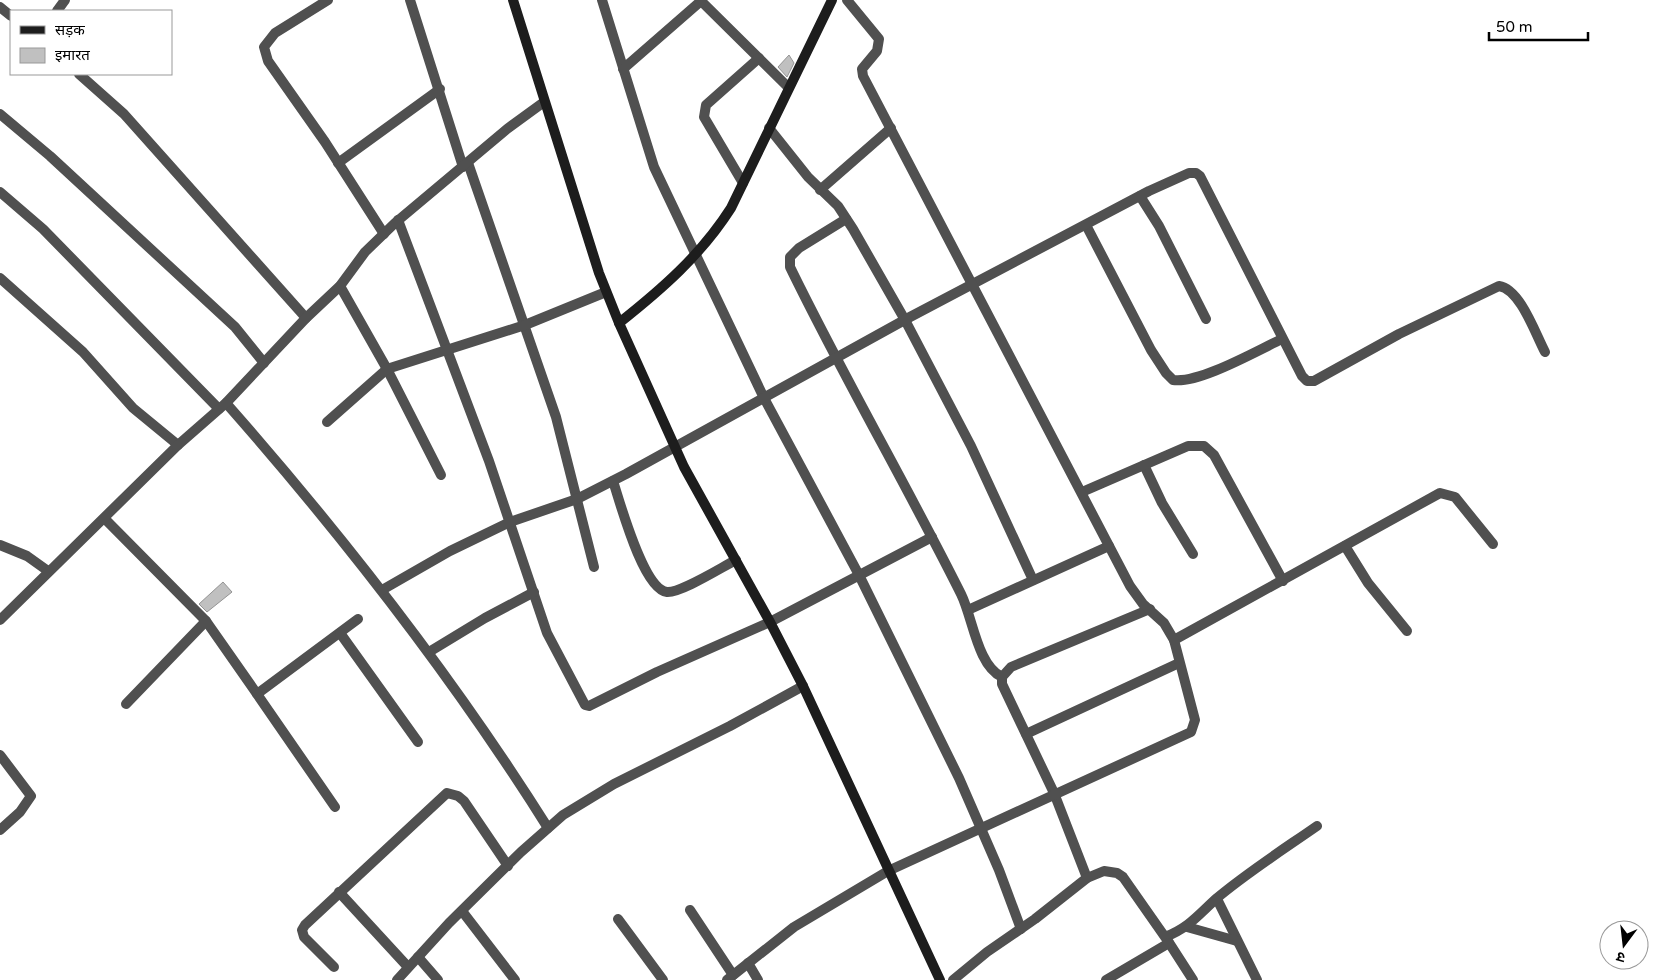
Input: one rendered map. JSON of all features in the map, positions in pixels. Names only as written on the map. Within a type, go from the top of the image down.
[{"type":"street","points":[[58,10],[66,0]]},
{"type":"street","points":[[328,0],[275,34],[264,47],[264,52],[268,61],[384,234]]},
{"type":"street","points":[[410,0],[466,165],[556,417],[594,567]]},
{"type":"street","points":[[513,0],[606,292],[619,324],[676,448],[803,686],[940,980]]},
{"type":"street","points":[[602,0],[654,167],[764,398],[859,575],[959,778],[1021,929]]},
{"type":"street","points":[[619,324],[681,271],[721,224],[832,0]]},
{"type":"street","points":[[690,910],[730,978],[794,927],[888,871],[1054,793],[1191,732],[1195,720],[1174,640],[1164,622],[1137,597],[1108,546],[1082,492],[974,285],[944,233],[862,71],[863,66],[877,51],[879,39],[847,0]]},
{"type":"street","points":[[623,69],[700,1],[788,87]]},
{"type":"street","points":[[0,7],[10,15]]},
{"type":"street","points":[[742,184],[704,117],[704,110],[706,105],[759,58]]},
{"type":"street","points":[[80,75],[124,114],[306,318]]},
{"type":"street","points":[[338,163],[440,89]]},
{"type":"street","points":[[0,620],[48,571],[105,519],[178,445],[223,406],[306,318],[340,286],[365,252],[398,220],[507,129],[544,102]]},
{"type":"street","points":[[0,114],[50,156],[234,327],[264,363]]},
{"type":"street","points":[[769,128],[820,190],[838,206],[905,320],[971,446],[1033,580]]},
{"type":"street","points":[[820,190],[891,128]]},
{"type":"street","points":[[382,590],[450,552],[510,522],[577,499],[613,481],[676,448],[905,320],[1180,175],[1193,172],[1200,176],[1282,339],[1302,376],[1307,380],[1314,381],[1398,334],[1499,286],[1508,288],[1517,297],[1545,352]]},
{"type":"street","points":[[0,192],[43,229],[223,406],[303,490],[429,652],[503,756],[548,828]]},
{"type":"street","points":[[1140,196],[1159,226],[1206,319]]},
{"type":"street","points":[[846,219],[799,248],[790,261],[790,267],[835,359],[932,537],[968,610],[986,663],[1002,677]]},
{"type":"street","points":[[398,220],[489,461],[547,633],[583,702],[587,706],[770,622],[932,537]]},
{"type":"street","points":[[1086,225],[1151,350],[1166,373],[1173,380],[1185,379],[1222,368],[1282,339]]},
{"type":"street","points":[[0,278],[83,352],[133,408],[178,445]]},
{"type":"street","points":[[340,286],[387,369],[441,475]]},
{"type":"street","points":[[327,422],[387,369],[524,325],[606,292]]},
{"type":"street","points":[[1082,492],[1188,446],[1197,444],[1208,448],[1214,455],[1283,581]]},
{"type":"street","points":[[1144,465],[1162,503],[1193,554]]},
{"type":"street","points":[[613,481],[646,572],[659,589],[670,592],[690,584],[736,560]]},
{"type":"street","points":[[1174,640],[1434,496],[1446,493],[1455,497],[1493,544]]},
{"type":"street","points":[[105,519],[206,621],[335,807]]},
{"type":"street","points":[[0,545],[26,556],[48,571]]},
{"type":"street","points":[[968,610],[1108,546]]},
{"type":"street","points":[[1345,546],[1368,583],[1407,631]]},
{"type":"street","points":[[429,652],[485,618],[534,592]]},
{"type":"street","points":[[1087,878],[1054,793],[1002,684],[1002,677],[1011,667],[1150,609]]},
{"type":"street","points":[[257,694],[358,619]]},
{"type":"street","points":[[126,704],[206,621]]},
{"type":"street","points":[[340,633],[418,742]]},
{"type":"street","points":[[1026,734],[1179,663]]},
{"type":"street","points":[[397,980],[462,911],[563,815],[614,784],[730,726],[803,686]]},
{"type":"street","points":[[0,755],[31,796],[20,812],[0,830]]},
{"type":"street","points":[[334,967],[304,937],[302,930],[305,925],[447,792],[464,800],[508,866]]},
{"type":"street","points":[[1107,980],[1187,927],[1217,899],[1318,826]]},
{"type":"street","points":[[953,980],[987,952],[1021,929],[1087,878],[1104,871],[1117,873],[1123,877],[1193,980]]},
{"type":"street","points":[[339,892],[408,968]]},
{"type":"street","points":[[1217,899],[1256,980]]},
{"type":"street","points":[[462,911],[515,980]]},
{"type":"street","points":[[618,919],[663,980]]},
{"type":"street","points":[[1187,927],[1238,941]]},
{"type":"street","points":[[418,957],[438,980]]},
{"type":"street","points":[[748,963],[758,980]]},
{"type":"building","points":[[789,55],[794,63],[787,77],[778,67]]},
{"type":"building","points":[[223,582],[232,592],[207,612],[199,604]]}]
